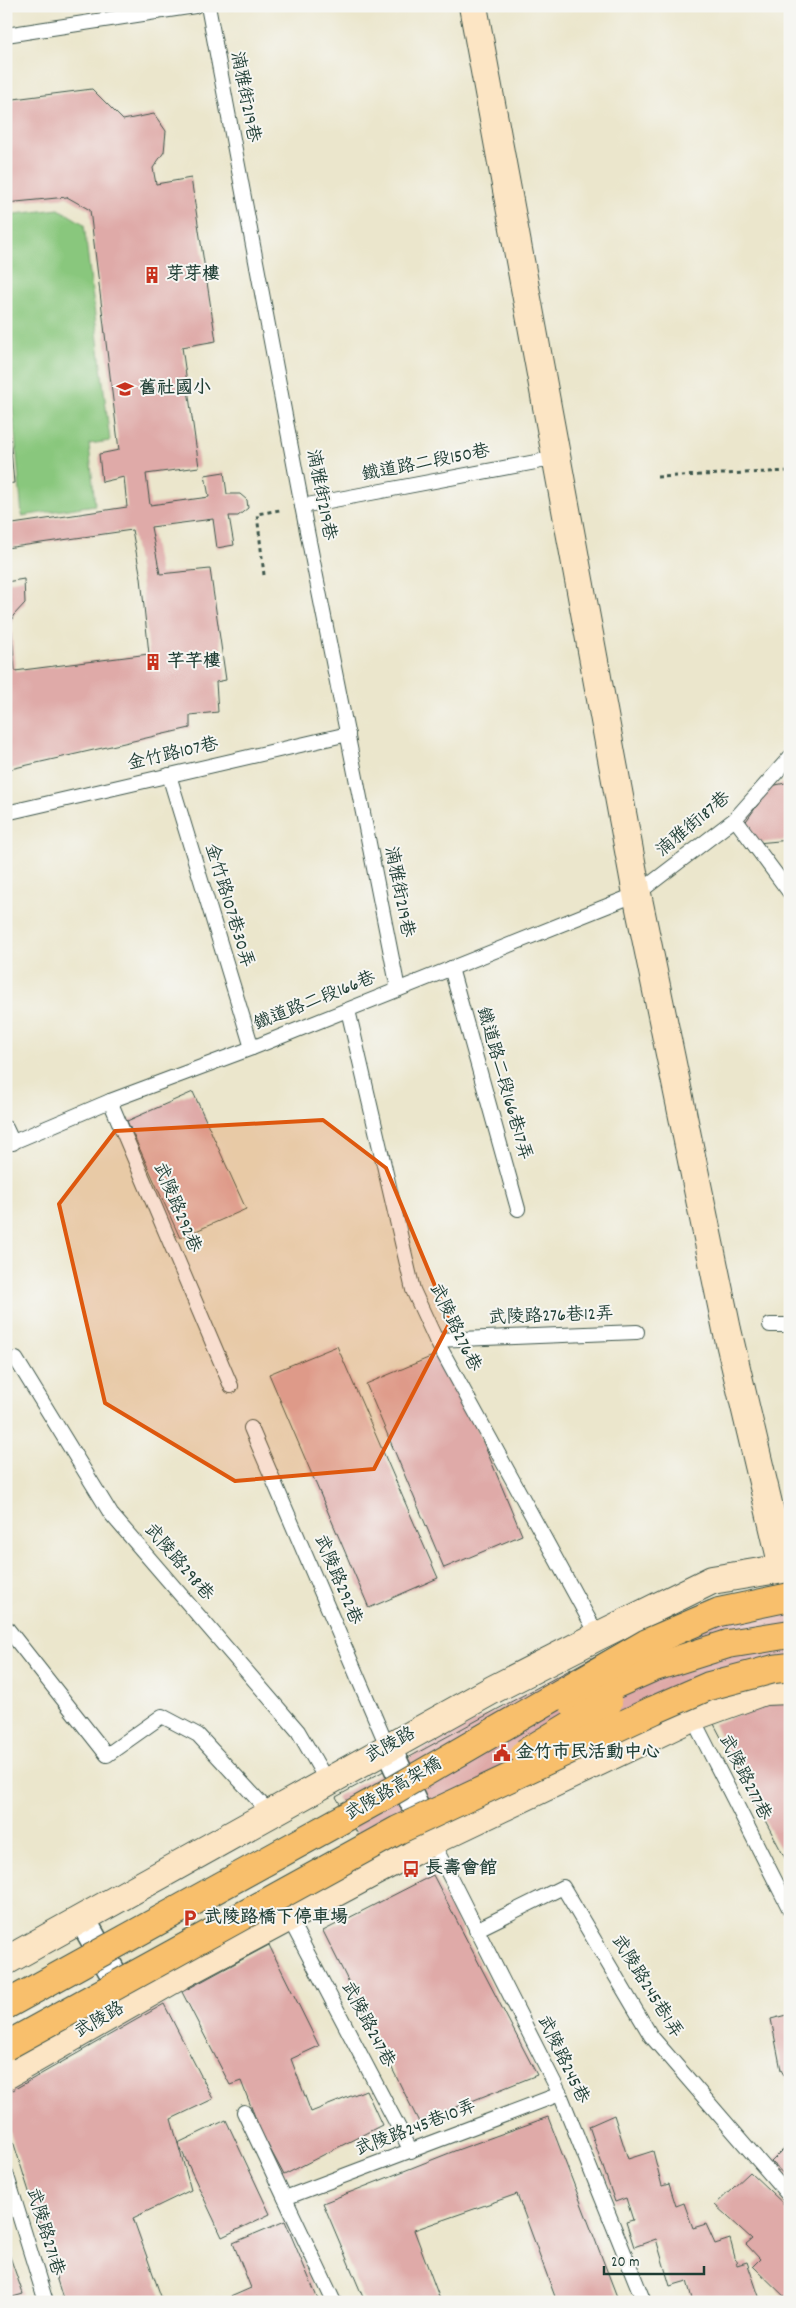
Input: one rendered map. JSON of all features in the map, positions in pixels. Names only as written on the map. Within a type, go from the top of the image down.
[{"type":"highway","name":"武陵路高架橋","points":[[6,2005],[377,1800],[647,1643],[719,1612],[790,1598]]},
{"type":"highway","points":[[377,1800],[554,1712],[652,1668],[728,1644],[790,1634]]},
{"type":"highway","points":[[398,1830],[612,1700],[728,1644]]},
{"type":"highway","name":"武陵路高架橋","points":[[6,2046],[398,1830],[709,1686],[774,1669],[790,1667]]},
{"type":"street","points":[[474,6],[637,894],[727,1330],[788,1574]]},
{"type":"street","name":"武陵路","points":[[6,1961],[494,1689],[598,1636],[712,1580],[788,1574]]},
{"type":"street","name":"武陵路","points":[[6,2075],[130,2004],[432,1841],[692,1717],[764,1691],[790,1690]]},
{"type":"street","points":[[388,1748],[432,1841]]},
{"type":"street","points":[[82,1919],[130,2004]]},
{"type":"lane","points":[[6,35],[195,6]]},
{"type":"lane","name":"湳雅街219巷","points":[[208,6],[302,506],[398,989]]},
{"type":"lane","name":"鐵道路二段150巷","points":[[302,506],[558,458]]},
{"type":"lane","name":"金竹路107巷","points":[[6,813],[348,734]]},
{"type":"lane","name":"湳雅街187巷","points":[[637,894],[735,818],[790,757]]},
{"type":"lane","name":"金竹路107巷30弄","points":[[169,775],[252,1048]]},
{"type":"lane","points":[[735,818],[790,893]]},
{"type":"lane","name":"鐵道路二段166巷","points":[[10,1144],[110,1100],[252,1048],[637,894]]},
{"type":"lane","name":"鐵道路二段166巷17弄","points":[[450,968],[518,1209]]},
{"type":"lane","name":"武陵路276巷","points":[[348,1010],[413,1290],[436,1340],[598,1636]]},
{"type":"lane","name":"武陵路292巷","points":[[110,1100],[231,1386]]},
{"type":"lane","points":[[6,1128],[10,1144]]},
{"type":"lane","points":[[770,1325],[790,1325]]},
{"type":"lane","name":"武陵路276巷12弄","points":[[436,1340],[637,1332]]},
{"type":"lane","name":"武陵路298巷","points":[[16,1359],[111,1514],[298,1731],[327,1781]]},
{"type":"lane","name":"武陵路292巷","points":[[251,1428],[388,1748]]},
{"type":"lane","points":[[6,1627],[107,1755],[162,1716],[198,1735],[270,1813]]},
{"type":"lane","name":"武陵路277巷","points":[[692,1717],[790,1910]]},
{"type":"lane","name":"武陵路245巷","points":[[432,1841],[560,2094],[644,2302]]},
{"type":"lane","name":"武陵路245巷1弄","points":[[476,1930],[563,1886],[651,2036],[790,2197]]},
{"type":"lane","name":"武陵路247巷","points":[[289,1918],[411,2151]]},
{"type":"lane","name":"武陵路245巷10弄","points":[[285,2198],[560,2094]]},
{"type":"lane","points":[[244,2112],[334,2302]]},
{"type":"lane","name":"武陵路271巷","points":[[6,2173],[46,2302]]},
{"type":"path","points":[[656,478],[790,471]]},
{"type":"path","points":[[264,575],[257,514],[302,506]]},
{"type":"highlighted area","points":[[323,1120],[386,1168],[450,1322],[374,1469],[235,1481],[105,1403],[59,1204],[115,1131]]},
{"type":"green space","points":[[59,209],[84,224],[110,441],[89,444],[95,505],[22,516],[9,364],[6,364],[6,215]]},
{"type":"building","points":[[92,89],[123,120],[154,114],[166,131],[164,152],[153,168],[156,184],[191,178],[216,341],[182,347],[199,467],[146,474],[150,505],[209,497],[205,475],[224,472],[227,494],[240,494],[247,500],[248,508],[238,516],[229,516],[234,545],[217,548],[213,519],[151,527],[160,574],[210,569],[226,680],[216,682],[218,712],[190,715],[190,728],[6,770],[6,582],[24,579],[25,603],[13,616],[11,624],[15,671],[149,654],[141,578],[132,530],[6,548],[6,525],[127,507],[124,477],[102,482],[99,454],[119,450],[90,210],[67,197],[6,203],[6,100]]},
{"type":"building","points":[[6,394],[14,483],[6,484]]},
{"type":"building","points":[[790,782],[790,840],[757,843],[744,824],[771,786]]},
{"type":"building","points":[[193,1092],[246,1209],[180,1238],[127,1121]]},
{"type":"building","points":[[337,1346],[438,1578],[369,1608],[269,1374]]},
{"type":"building","points":[[445,1351],[522,1535],[444,1568],[366,1384]]},
{"type":"building","name":"金竹市民活動中心","points":[[778,1586],[790,1615],[790,1680],[372,1858],[336,1797],[634,1635],[708,1601]]},
{"type":"building","points":[[783,1697],[790,1714],[790,1861],[787,1862],[714,1724]]},
{"type":"building","points":[[433,1875],[537,2075],[419,2122],[323,1931]]},
{"type":"building","points":[[269,1945],[319,2046],[291,2059],[311,2112],[366,2090],[382,2125],[284,2175],[261,2132],[241,2081],[230,2085],[182,1992]]},
{"type":"building","points":[[164,2004],[213,2099],[171,2119],[191,2190],[133,2218],[163,2302],[64,2302],[6,2119],[6,2094]]},
{"type":"building","points":[[790,2014],[790,2085],[781,2070],[771,2019]]},
{"type":"building","points":[[614,2115],[628,2159],[653,2151],[662,2186],[669,2184],[676,2206],[684,2203],[693,2228],[706,2224],[715,2244],[730,2239],[737,2265],[747,2262],[761,2302],[684,2302],[692,2299],[687,2281],[670,2286],[656,2239],[634,2247],[626,2222],[633,2220],[626,2198],[615,2202],[589,2126]]},
{"type":"building","points":[[548,2117],[619,2302],[557,2302],[517,2194],[414,2230],[441,2302],[365,2302],[323,2203],[457,2150]]},
{"type":"building","points":[[226,2120],[270,2214],[222,2237],[178,2143]]},
{"type":"building","points":[[790,2143],[790,2180],[771,2162]]},
{"type":"building","points":[[750,2172],[790,2210],[790,2302],[753,2266],[760,2259],[746,2244],[752,2239],[715,2205]]},
{"type":"building","points":[[285,2221],[319,2302],[219,2302],[251,2288],[233,2243]]},
{"type":"building","points":[[8,2251],[23,2294],[6,2299],[6,2252]]},
{"type":"place","name":"芽芽樓","points":[[152,275]]},
{"type":"place","name":"舊社國小","points":[[125,389]]},
{"type":"place","name":"芊芊樓","points":[[153,662]]},
{"type":"place","name":"金竹市民活動中心","points":[[502,1753]]},
{"type":"place","name":"長壽會館","points":[[411,1869]]},
{"type":"place","name":"武陵路橋下停車場","points":[[190,1918]]}]
